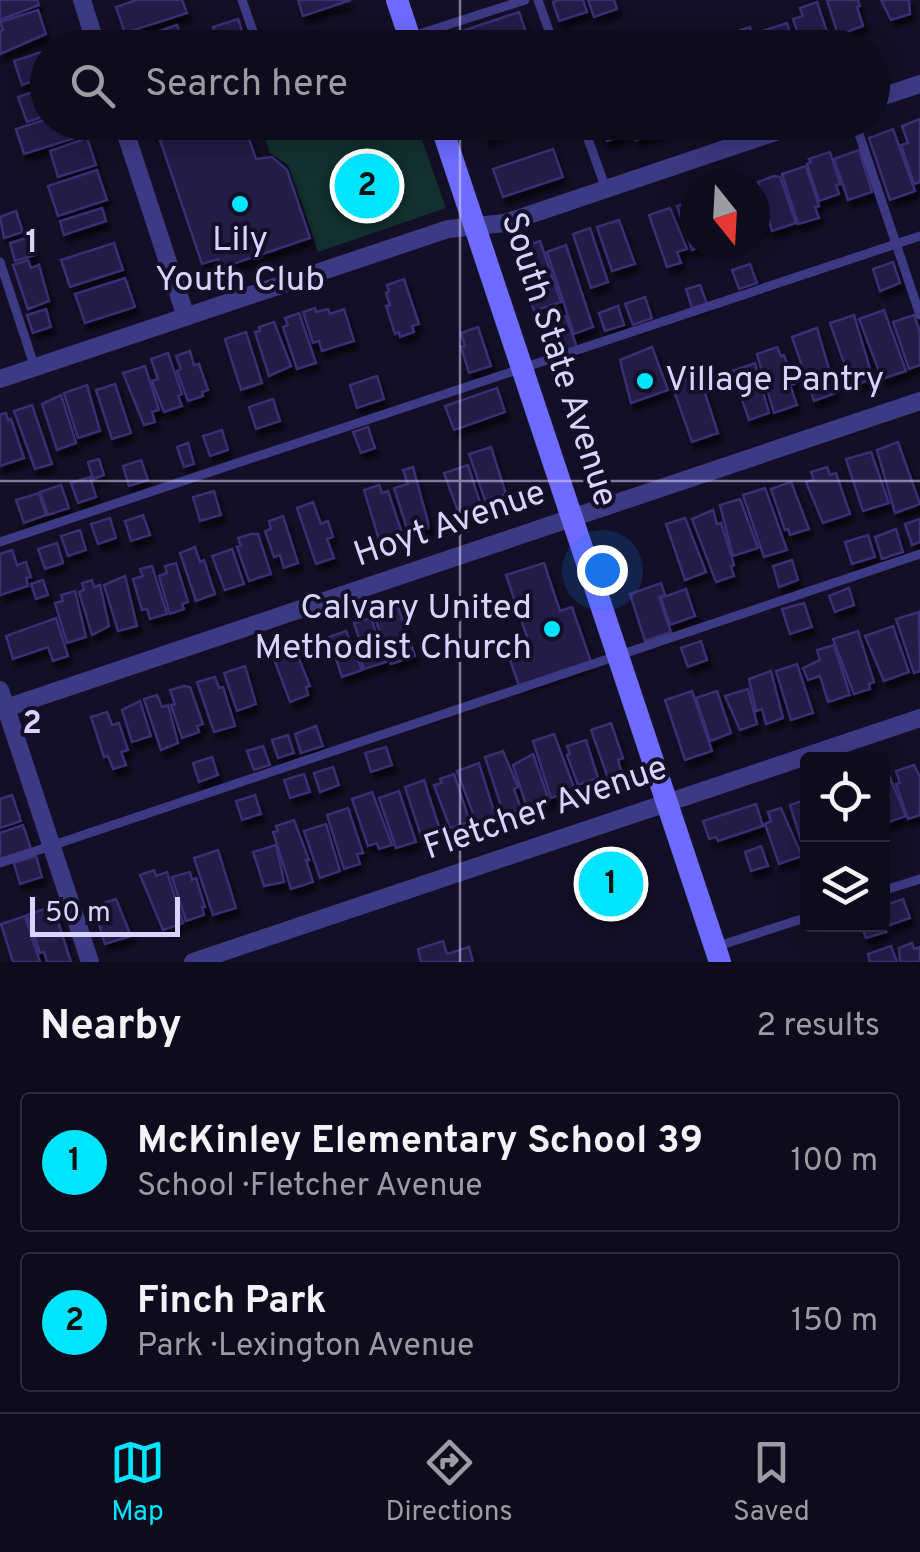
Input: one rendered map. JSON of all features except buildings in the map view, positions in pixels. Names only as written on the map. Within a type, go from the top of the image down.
[{"type":"street","points":[[82,0],[92,30]]},
{"type":"street","points":[[397,0],[407,30]]},
{"type":"street","points":[[890,94],[920,84]]},
{"type":"street","points":[[128,140],[186,317]]},
{"type":"street","name":"South State Avenue","points":[[446,140],[718,955]]},
{"type":"street","points":[[0,380],[448,229],[505,222],[752,140]]},
{"type":"street","name":"Hoyt Avenue","points":[[2,702],[573,518],[920,401]]},
{"type":"street","points":[[2,702],[90,962]]},
{"type":"street","name":"Fletcher Avenue","points":[[193,962],[920,718]]},
{"type":"lane","points":[[242,0],[252,30]]},
{"type":"lane","points":[[443,30],[524,0]]},
{"type":"lane","points":[[538,0],[549,30]]},
{"type":"lane","points":[[588,140],[606,189]]},
{"type":"lane","points":[[861,140],[920,315]]},
{"type":"lane","points":[[0,542],[920,236]]},
{"type":"lane","points":[[0,262],[35,368]]},
{"type":"lane","points":[[0,863],[920,554]]},
{"type":"lane","points":[[890,889],[920,879]]},
{"type":"lane","points":[[718,955],[800,919]]},
{"type":"green space","points":[[266,140],[422,140],[446,208],[318,252],[288,165],[270,153]]},
{"type":"place","name":"Finch Park","points":[[367,186]]},
{"type":"place","name":"Lily Youth Club","points":[[240,204]]},
{"type":"place","name":"Village Pantry","points":[[645,381]]},
{"type":"place","name":"Calvary United Methodist Church","points":[[552,629]]},
{"type":"place","name":"McKinley Elementary School 39","points":[[611,884]]}]
